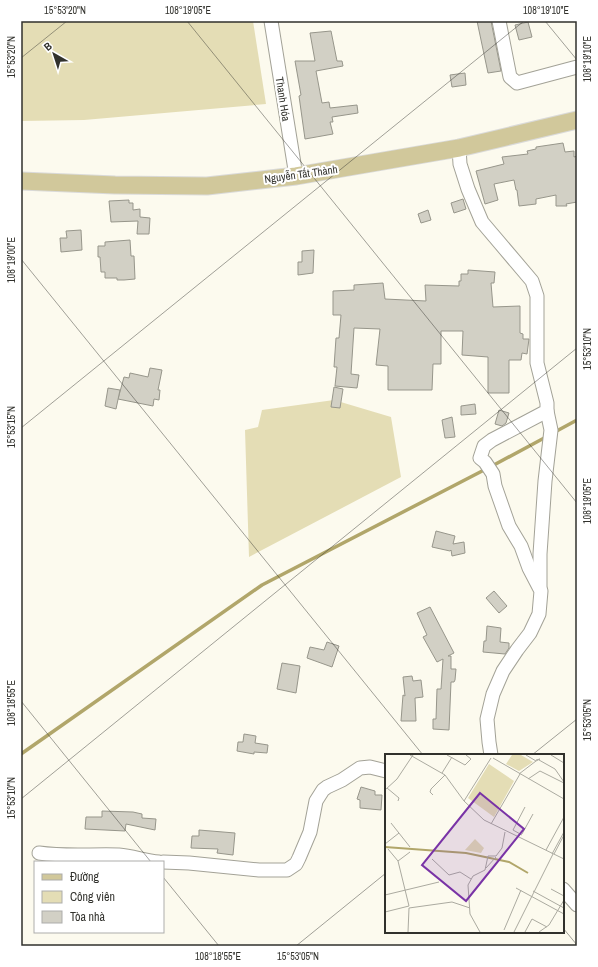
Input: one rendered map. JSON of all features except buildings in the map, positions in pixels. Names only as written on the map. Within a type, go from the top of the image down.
[{"type":"main road","name":"Nguyễn Tất Thành","points":[[21,181],[115,185],[208,186],[296,176],[459,148],[577,120]]},
{"type":"street","name":"Thanh Hóa","points":[[271,21],[296,176]]},
{"type":"street","points":[[499,21],[510,77],[516,83],[577,67]]},
{"type":"street","points":[[459,148],[460,164],[468,189],[482,222],[532,281],[538,296],[537,363],[547,403],[550,435],[540,554],[540,614],[530,633],[503,671],[493,694],[487,720],[490,754]]},
{"type":"street","points":[[540,591],[520,546],[509,526],[494,486],[493,474],[485,462],[480,458],[484,446],[492,440],[547,411]]},
{"type":"street","points":[[164,862],[203,864],[259,870],[287,870],[296,864],[299,858],[310,832],[316,801],[322,790],[342,780],[360,768],[370,767],[385,771]]},
{"type":"street","points":[[38,853],[69,856],[128,856],[154,861]]},
{"type":"street","points":[[564,890],[577,905]]},
{"type":"green space","points":[[21,21],[253,21],[266,104],[84,120],[21,121]]},
{"type":"green space","points":[[334,400],[391,417],[401,477],[249,557],[245,430],[258,427],[262,410]]},
{"type":"waterway","points":[[553,433],[577,420]]},
{"type":"waterway","points":[[492,466],[546,437]]},
{"type":"waterway","points":[[21,754],[262,585],[486,469]]}]
